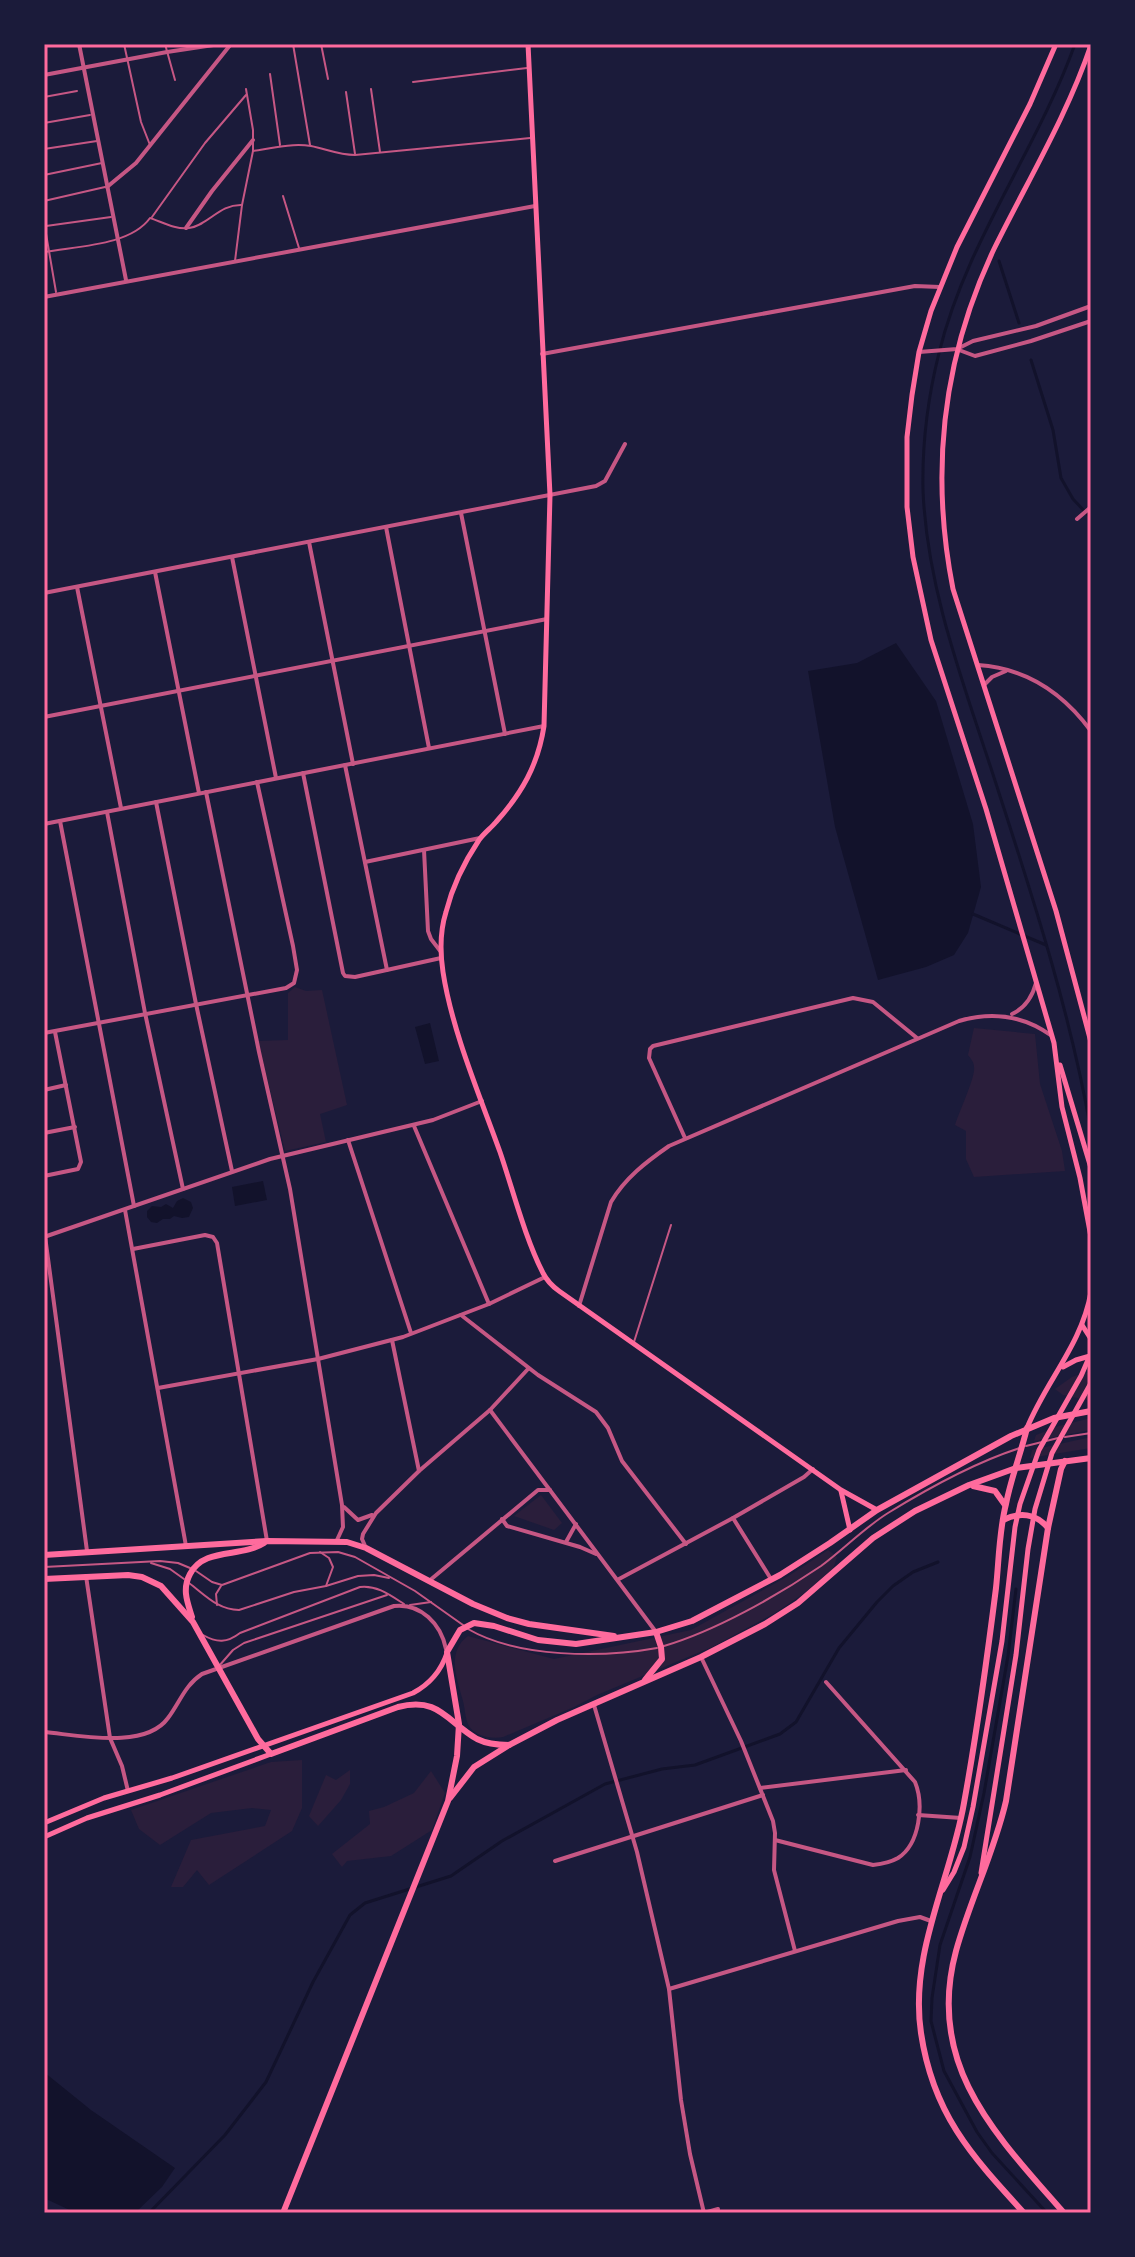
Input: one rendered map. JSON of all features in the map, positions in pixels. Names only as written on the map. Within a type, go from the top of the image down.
[{"type":"main road","points":[[528,44],[550,495],[544,726],[542,745],[530,777],[480,838],[452,893],[445,914],[441,955],[451,1007],[545,1277],[552,1286],[841,1490],[877,1510]]},
{"type":"main road","points":[[1056,44],[940,287],[919,352],[907,437],[907,507],[913,557],[931,640],[986,809],[1091,1168]]},
{"type":"main road","points":[[1091,45],[1036,169],[993,252],[953,349],[943,429],[941,486],[953,589],[1058,919],[1091,1042]]},
{"type":"main road","points":[[1056,1053],[1062,1107],[1091,1237]]},
{"type":"main road","points":[[1024,2213],[974,2158],[957,2133],[935,2088],[923,2045],[919,2010],[922,1965],[931,1921],[961,1818],[996,1588],[1005,1506],[1027,1428],[1042,1396],[1071,1350],[1091,1292]]},
{"type":"main road","points":[[1082,1324],[1091,1339]]},
{"type":"main road","points":[[1060,1369],[1091,1354]]},
{"type":"main road","points":[[942,1891],[964,1847],[979,1776],[1002,1641],[1020,1504],[1039,1450],[1091,1354]]},
{"type":"main road","points":[[979,1885],[1016,1655],[1035,1509],[1052,1453],[1091,1383]]},
{"type":"main road","points":[[44,1823],[104,1798],[172,1778],[422,1688],[436,1675],[456,1635],[465,1626],[482,1623],[523,1636],[576,1644],[656,1632],[692,1621],[771,1579],[877,1510],[1027,1428],[1054,1418],[1091,1411]]},
{"type":"main road","points":[[448,1801],[474,1767],[509,1745],[701,1657],[765,1624],[798,1603],[897,1521],[969,1485],[1016,1468],[1091,1458]]},
{"type":"main road","points":[[1064,2213],[995,2132],[976,2104],[955,2052],[949,2011],[950,1987],[959,1943],[1006,1801],[1048,1528],[1065,1461]]},
{"type":"main road","points":[[969,1485],[995,1491],[1005,1506]]},
{"type":"main road","points":[[841,1490],[850,1530]]},
{"type":"main road","points":[[1003,1520],[1026,1515],[1039,1519],[1048,1528]]},
{"type":"main road","points":[[44,1555],[267,1541],[337,1540],[366,1548],[490,1612],[518,1621],[621,1637]]},
{"type":"main road","points":[[193,1622],[186,1597],[186,1581],[192,1569],[205,1559],[246,1552],[267,1541]]},
{"type":"main road","points":[[44,1579],[118,1574],[148,1579],[167,1591],[193,1622],[263,1746],[271,1754]]},
{"type":"main road","points":[[643,1683],[662,1659],[656,1632]]},
{"type":"main road","points":[[283,2213],[448,1801],[457,1756],[459,1724],[447,1652]]},
{"type":"main road","points":[[44,1837],[87,1818],[160,1795],[410,1704],[430,1705],[482,1741],[509,1745]]},
{"type":"street","points":[[79,44],[126,280]]},
{"type":"street","points":[[44,75],[220,44]]},
{"type":"street","points":[[107,187],[136,163],[231,44]]},
{"type":"street","points":[[186,228],[253,140]]},
{"type":"street","points":[[44,297],[535,206]]},
{"type":"street","points":[[542,354],[921,285],[940,287]]},
{"type":"street","points":[[919,352],[953,349],[1036,326],[1091,306]]},
{"type":"street","points":[[953,349],[975,356],[1091,321]]},
{"type":"street","points":[[44,593],[602,484],[625,444]]},
{"type":"street","points":[[1079,517],[1090,508]]},
{"type":"street","points":[[461,512],[505,734]]},
{"type":"street","points":[[386,527],[429,749]]},
{"type":"street","points":[[309,542],[353,764]]},
{"type":"street","points":[[232,557],[276,779]]},
{"type":"street","points":[[155,572],[199,794]]},
{"type":"street","points":[[77,587],[121,809]]},
{"type":"street","points":[[44,717],[547,619]]},
{"type":"street","points":[[978,665],[1008,670],[1039,682],[1054,692],[1091,731]]},
{"type":"street","points":[[984,685],[992,677],[1008,670]]},
{"type":"street","points":[[44,816],[45,824],[544,726]]},
{"type":"street","points":[[345,765],[387,970]]},
{"type":"street","points":[[303,773],[345,976],[355,977],[441,955],[428,931],[424,850]]},
{"type":"street","points":[[44,1033],[291,986],[297,970],[257,782]]},
{"type":"street","points":[[206,792],[290,1189],[342,1505],[343,1527],[337,1540]]},
{"type":"street","points":[[156,802],[232,1171]]},
{"type":"street","points":[[107,812],[145,1013],[183,1189]]},
{"type":"street","points":[[60,821],[134,1206]]},
{"type":"street","points":[[365,862],[480,838]]},
{"type":"street","points":[[1009,1016],[1030,1000],[1036,983]]},
{"type":"street","points":[[685,1138],[649,1058],[653,1046],[853,998],[864,999],[882,1008],[917,1038]]},
{"type":"street","points":[[579,1306],[605,1218],[619,1189],[651,1158],[685,1138],[967,1018],[1009,1016],[1052,1036]]},
{"type":"street","points":[[44,1176],[80,1168],[81,1162],[55,1032]]},
{"type":"street","points":[[44,1090],[66,1085]]},
{"type":"street","points":[[87,1553],[44,1237],[232,1171],[281,1156],[433,1120],[482,1101]]},
{"type":"street","points":[[414,1125],[489,1304]]},
{"type":"street","points":[[44,1133],[75,1127]]},
{"type":"street","points":[[348,1140],[411,1333]]},
{"type":"street","points":[[125,1210],[186,1547]]},
{"type":"street","points":[[133,1249],[205,1235],[215,1238],[267,1541]]},
{"type":"street","points":[[158,1388],[318,1359],[392,1340],[489,1304],[545,1277]]},
{"type":"street","points":[[461,1315],[529,1368],[603,1419],[622,1461],[686,1544]]},
{"type":"street","points":[[392,1340],[419,1471]]},
{"type":"street","points":[[366,1548],[363,1534],[376,1513],[490,1410],[529,1368]]},
{"type":"street","points":[[490,1410],[656,1632]]},
{"type":"street","points":[[619,1579],[733,1518],[813,1469]]},
{"type":"street","points":[[538,1490],[540,1478]]},
{"type":"street","points":[[429,1581],[538,1490],[550,1490]]},
{"type":"street","points":[[342,1505],[358,1520],[376,1513]]},
{"type":"street","points":[[733,1518],[771,1579]]},
{"type":"street","points":[[502,1519],[507,1526],[566,1542],[600,1557]]},
{"type":"street","points":[[566,1542],[576,1524]]},
{"type":"street","points":[[86,1576],[110,1738],[128,1791]]},
{"type":"street","points":[[44,1732],[110,1738],[135,1736],[160,1726],[192,1682],[202,1674],[390,1608],[407,1605],[434,1622],[442,1633],[447,1652]]},
{"type":"street","points":[[701,1657],[741,1741],[773,1821],[774,1870],[795,1951]]},
{"type":"street","points":[[775,1840],[866,1864],[879,1864],[899,1858],[914,1838],[918,1789],[906,1770],[826,1682]]},
{"type":"street","points":[[594,1705],[633,1836],[669,1989],[681,2100],[704,2213],[718,2209]]},
{"type":"street","points":[[760,1788],[906,1770]]},
{"type":"street","points":[[555,1861],[763,1795]]},
{"type":"street","points":[[918,1815],[961,1818]]},
{"type":"street","points":[[669,1989],[906,1919],[920,1917],[931,1921]]},
{"type":"lane","points":[[124,44],[141,122],[150,146]]},
{"type":"lane","points":[[165,44],[175,80]]},
{"type":"lane","points":[[293,44],[310,146]]},
{"type":"lane","points":[[321,44],[328,79]]},
{"type":"lane","points":[[413,82],[530,67]]},
{"type":"lane","points":[[270,74],[280,146]]},
{"type":"lane","points":[[235,261],[253,151],[246,89]]},
{"type":"lane","points":[[371,89],[381,153]]},
{"type":"lane","points":[[44,97],[77,91]]},
{"type":"lane","points":[[346,92],[355,155]]},
{"type":"lane","points":[[44,252],[118,240],[141,229],[205,143],[247,95]]},
{"type":"lane","points":[[44,123],[93,114]]},
{"type":"lane","points":[[253,151],[280,146],[310,146],[335,154],[355,155],[534,138]]},
{"type":"lane","points":[[44,149],[98,140]]},
{"type":"lane","points":[[44,175],[103,163]]},
{"type":"lane","points":[[44,201],[107,187]]},
{"type":"lane","points":[[283,196],[299,249]]},
{"type":"lane","points":[[150,218],[186,228],[228,206],[242,205]]},
{"type":"lane","points":[[57,294],[44,224],[113,217]]},
{"type":"lane","points":[[634,1344],[671,1225]]},
{"type":"lane","points":[[217,1605],[216,1594],[222,1585],[318,1551],[346,1554],[394,1579],[486,1638],[549,1652],[622,1653],[661,1647],[729,1620],[821,1566],[888,1513],[969,1469],[1042,1441],[1091,1433]]},
{"type":"lane","points":[[318,1551],[329,1558],[333,1567],[326,1586]]},
{"type":"lane","points":[[147,1561],[170,1569],[217,1605],[232,1610],[246,1609],[294,1592],[367,1575],[394,1579]]},
{"type":"lane","points":[[44,1567],[172,1561],[222,1585]]},
{"type":"lane","points":[[199,1632],[221,1641],[233,1638],[360,1587],[373,1587],[407,1605],[432,1602]]},
{"type":"lane","points":[[218,1668],[233,1650],[244,1643],[388,1594]]},
{"type":"shaded area","points":[[896,643],[936,701],[973,824],[981,887],[968,933],[954,955],[926,967],[878,980],[835,827],[808,671],[857,663]]},
{"type":"shaded area","points":[[295,987],[306,991],[322,990],[347,1105],[320,1114],[326,1142],[285,1151],[258,1041],[288,1040],[288,993]]},
{"type":"shaded area","points":[[430,1023],[439,1061],[425,1064],[415,1027]]},
{"type":"shaded area","points":[[974,1028],[1035,1034],[1040,1084],[1062,1151],[1065,1171],[974,1177],[966,1159],[966,1131],[955,1125],[974,1072],[968,1055]]},
{"type":"shaded area","points":[[263,1181],[267,1200],[235,1206],[232,1187]]},
{"type":"shaded area","points":[[183,1198],[191,1202],[193,1208],[189,1217],[174,1216],[157,1223],[147,1217],[147,1211],[152,1206],[166,1204],[173,1208]]},
{"type":"shaded area","points":[[1091,1373],[1091,1401],[1063,1395],[1055,1389],[1072,1377]]},
{"type":"shaded area","points":[[1091,1418],[1091,1430],[1034,1441],[1036,1435]]},
{"type":"shaded area","points":[[1091,1437],[1091,1448],[1030,1458],[1032,1450]]},
{"type":"shaded area","points":[[541,1495],[562,1523],[554,1530],[514,1516]]},
{"type":"shaded area","points":[[828,1550],[837,1557],[833,1569],[775,1613],[712,1647],[503,1737],[484,1736],[469,1726],[455,1666],[457,1650],[468,1636],[554,1659],[691,1630],[790,1575]]},
{"type":"shaded area","points":[[302,1760],[302,1808],[292,1831],[209,1885],[197,1870],[183,1887],[171,1887],[191,1840],[265,1826],[271,1810],[252,1808],[211,1813],[160,1845],[139,1829],[131,1810],[271,1762]]},
{"type":"shaded area","points":[[350,1770],[350,1784],[341,1800],[318,1826],[309,1816],[326,1775],[336,1780]]},
{"type":"shaded area","points":[[431,1771],[445,1793],[432,1830],[391,1856],[347,1861],[342,1867],[332,1854],[370,1824],[369,1811],[414,1793]]},
{"type":"shaded area","points":[[44,2072],[91,2110],[175,2168],[162,2187],[135,2213],[76,2213],[44,2198]]},
{"type":"waterway","points":[[1075,44],[1042,121],[984,234],[951,312],[929,404],[923,490],[926,529],[941,606],[1051,960],[1091,1131]]},
{"type":"waterway","points":[[999,261],[1019,323]]},
{"type":"waterway","points":[[1031,360],[1053,430],[1061,478],[1073,499],[1091,518]]},
{"type":"waterway","points":[[973,914],[1046,945]]},
{"type":"waterway","points":[[149,2213],[225,2135],[266,2082],[313,1982],[350,1915],[365,1903],[451,1876],[502,1841],[605,1784],[662,1769],[695,1765],[780,1734],[796,1722],[839,1648],[877,1602],[913,1572],[938,1562]]},
{"type":"waterway","points":[[1016,1589],[1008,1656],[984,1793],[970,1857],[940,1945],[931,2021],[944,2071],[977,2132],[1047,2213]]}]
